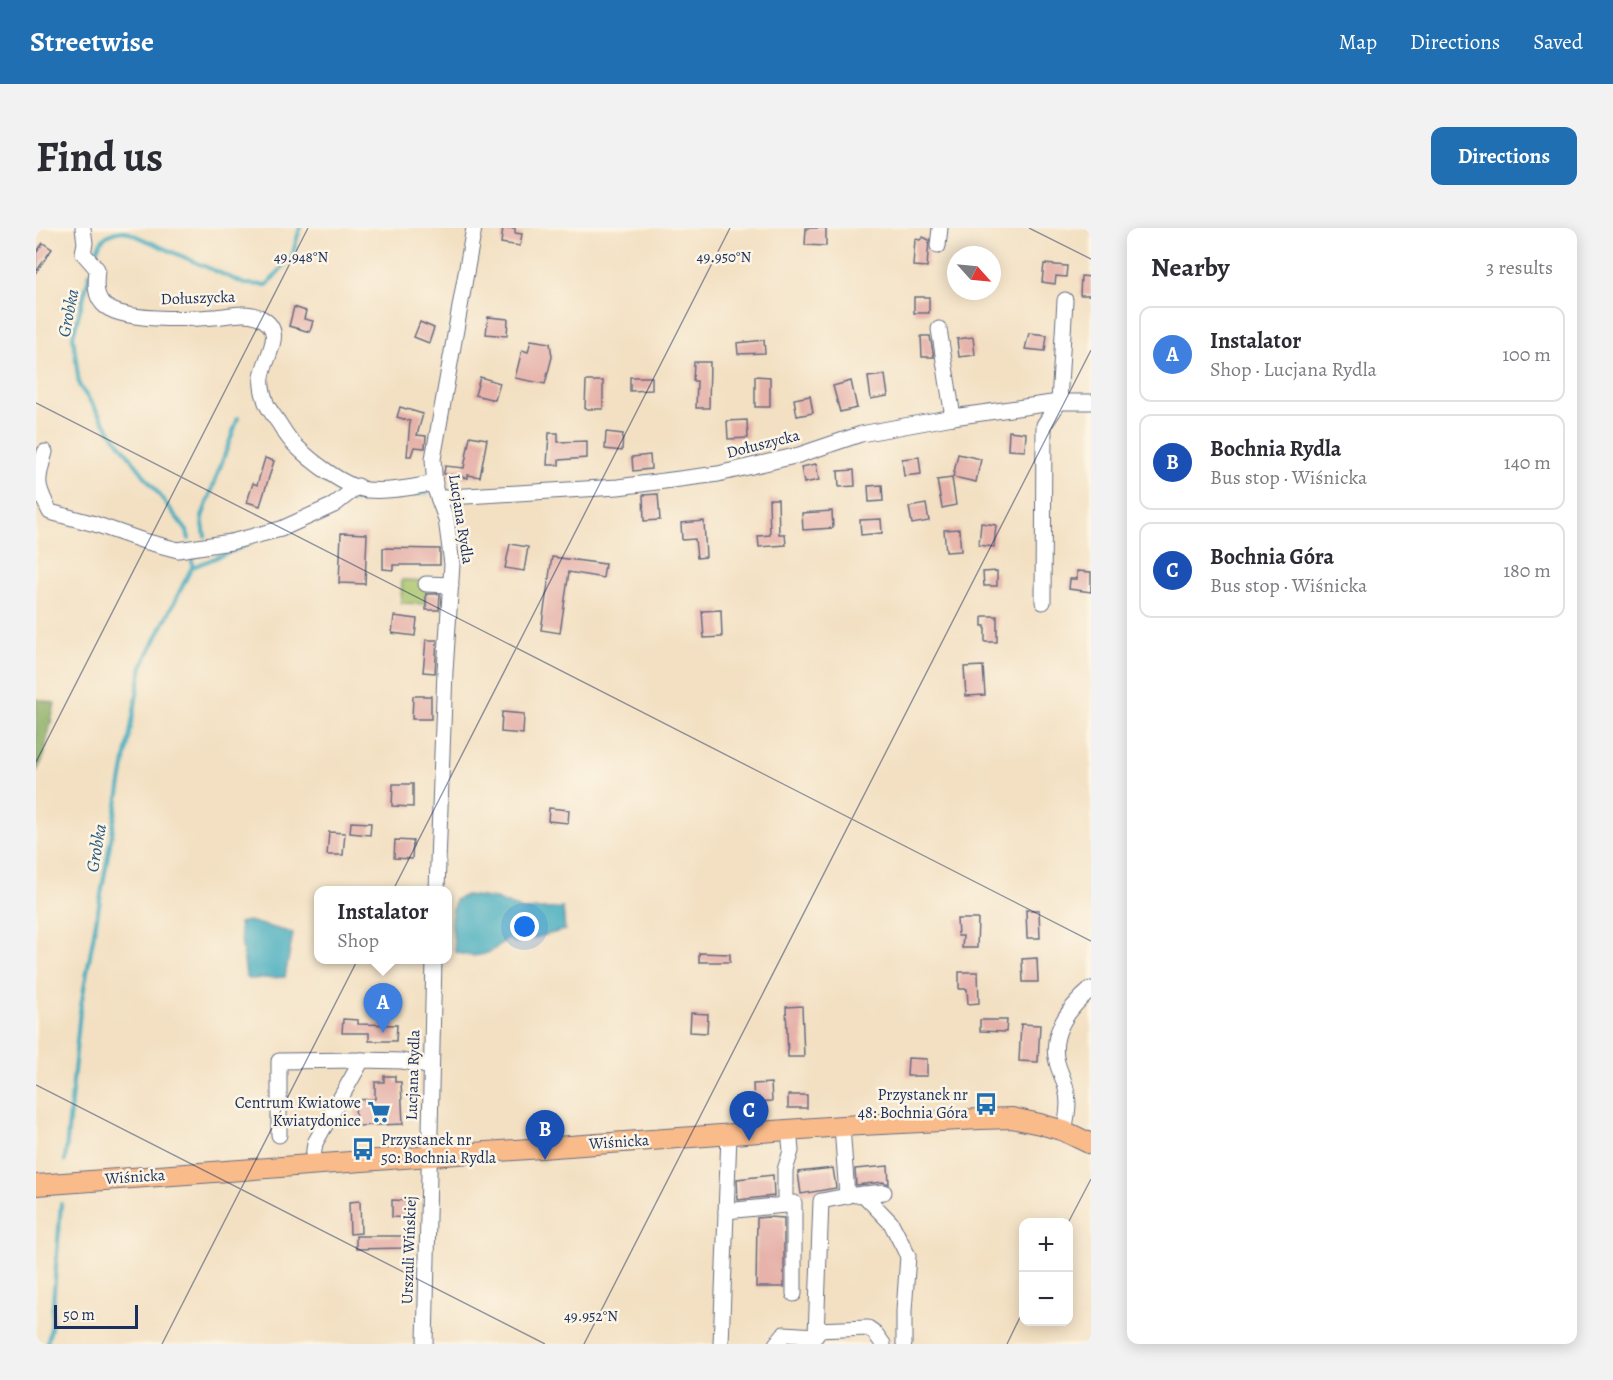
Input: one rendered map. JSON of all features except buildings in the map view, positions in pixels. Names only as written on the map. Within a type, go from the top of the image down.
[{"type":"main road","name":"Wiśnicka","points":[[36,1185],[842,1126],[1012,1118],[1064,1131],[1091,1143]]},
{"type":"street","name":"Dołuszycka","points":[[83,228],[85,243],[83,253],[97,269],[95,284],[104,305],[120,313],[145,317],[213,317],[241,314],[257,316],[268,323],[274,332],[273,347],[266,360],[262,379],[265,402],[293,443],[324,468],[346,482],[366,490],[388,490],[435,483]]},
{"type":"street","name":"Lucjana Rydla","points":[[437,886],[445,671],[451,585],[446,519],[435,483],[434,459],[474,228]]},
{"type":"street","points":[[939,246],[940,228]]},
{"type":"street","points":[[1043,602],[1044,425],[1059,402],[1065,300]]},
{"type":"street","points":[[939,329],[953,417]]},
{"type":"street","name":"Dołuszycka","points":[[439,500],[449,497],[618,487],[718,474],[799,455],[861,435],[953,417],[1059,402],[1091,402]]},
{"type":"street","points":[[45,452],[38,475],[37,492],[50,512],[178,550],[231,542],[281,529],[334,506],[358,486]]},
{"type":"street","points":[[426,584],[451,585]]},
{"type":"street","name":"Lucjana Rydla","points":[[430,1156],[434,964]]},
{"type":"street","points":[[1064,1131],[1068,1104],[1067,1090],[1056,1060],[1055,1044],[1058,1029],[1065,1017],[1091,989]]},
{"type":"street","points":[[312,1165],[315,1143],[362,1060]]},
{"type":"street","points":[[279,1135],[279,1061],[402,1061],[432,1067]]},
{"type":"street","points":[[842,1126],[847,1196]]},
{"type":"street","points":[[785,1205],[785,1170],[791,1151],[789,1130]]},
{"type":"street","points":[[721,1344],[729,1135]]},
{"type":"street","name":"Urszuli Wińskiej","points":[[425,1344],[430,1156]]},
{"type":"street","points":[[777,1344],[784,1334],[816,1336],[821,1201],[884,1192]]},
{"type":"street","points":[[863,1194],[891,1223],[908,1256],[904,1344]]},
{"type":"street","points":[[726,1211],[794,1203],[794,1294]]},
{"type":"street","points":[[795,1265],[819,1264]]},
{"type":"street","points":[[816,1330],[868,1328],[883,1344]]},
{"type":"green space","points":[[402,580],[426,581],[426,604],[401,603]]},
{"type":"green space","points":[[36,699],[55,703],[43,759],[36,772]]},
{"type":"water","points":[[466,895],[496,899],[522,910],[563,908],[565,930],[516,943],[507,938],[489,952],[477,956],[455,952],[452,914],[455,900]]},
{"type":"water","points":[[248,921],[293,933],[285,977],[249,979],[246,976],[239,923]]},
{"type":"waterway","name":"Grobka","points":[[95,255],[106,237],[125,231],[245,284],[267,285],[292,256],[300,228]]},
{"type":"waterway","name":"Grobka","points":[[90,273],[73,336],[79,385],[111,432],[187,531],[189,539]]},
{"type":"waterway","points":[[205,536],[202,517],[238,418]]},
{"type":"waterway","points":[[413,494],[427,493]]},
{"type":"waterway","points":[[350,501],[372,497]]},
{"type":"waterway","points":[[193,567],[250,544]]},
{"type":"waterway","name":"Grobka","points":[[65,1161],[80,1011],[142,666],[192,567],[192,551]]},
{"type":"waterway","name":"Grobka","points":[[47,1344],[51,1328],[61,1204]]},
{"type":"place","name":"Instalator","points":[[383,1033]]},
{"type":"place","name":"Przystanek nr 48: Bochnia Góra","points":[[986,1104]]},
{"type":"place","name":"Centrum Kwiatowe Kwiatydonice","points":[[379,1112]]},
{"type":"place","name":"Bochnia Góra","points":[[749,1141]]},
{"type":"place","name":"Przystanek nr 50: Bochnia Rydla","points":[[363,1149]]},
{"type":"place","name":"Bochnia Rydla","points":[[545,1160]]}]
